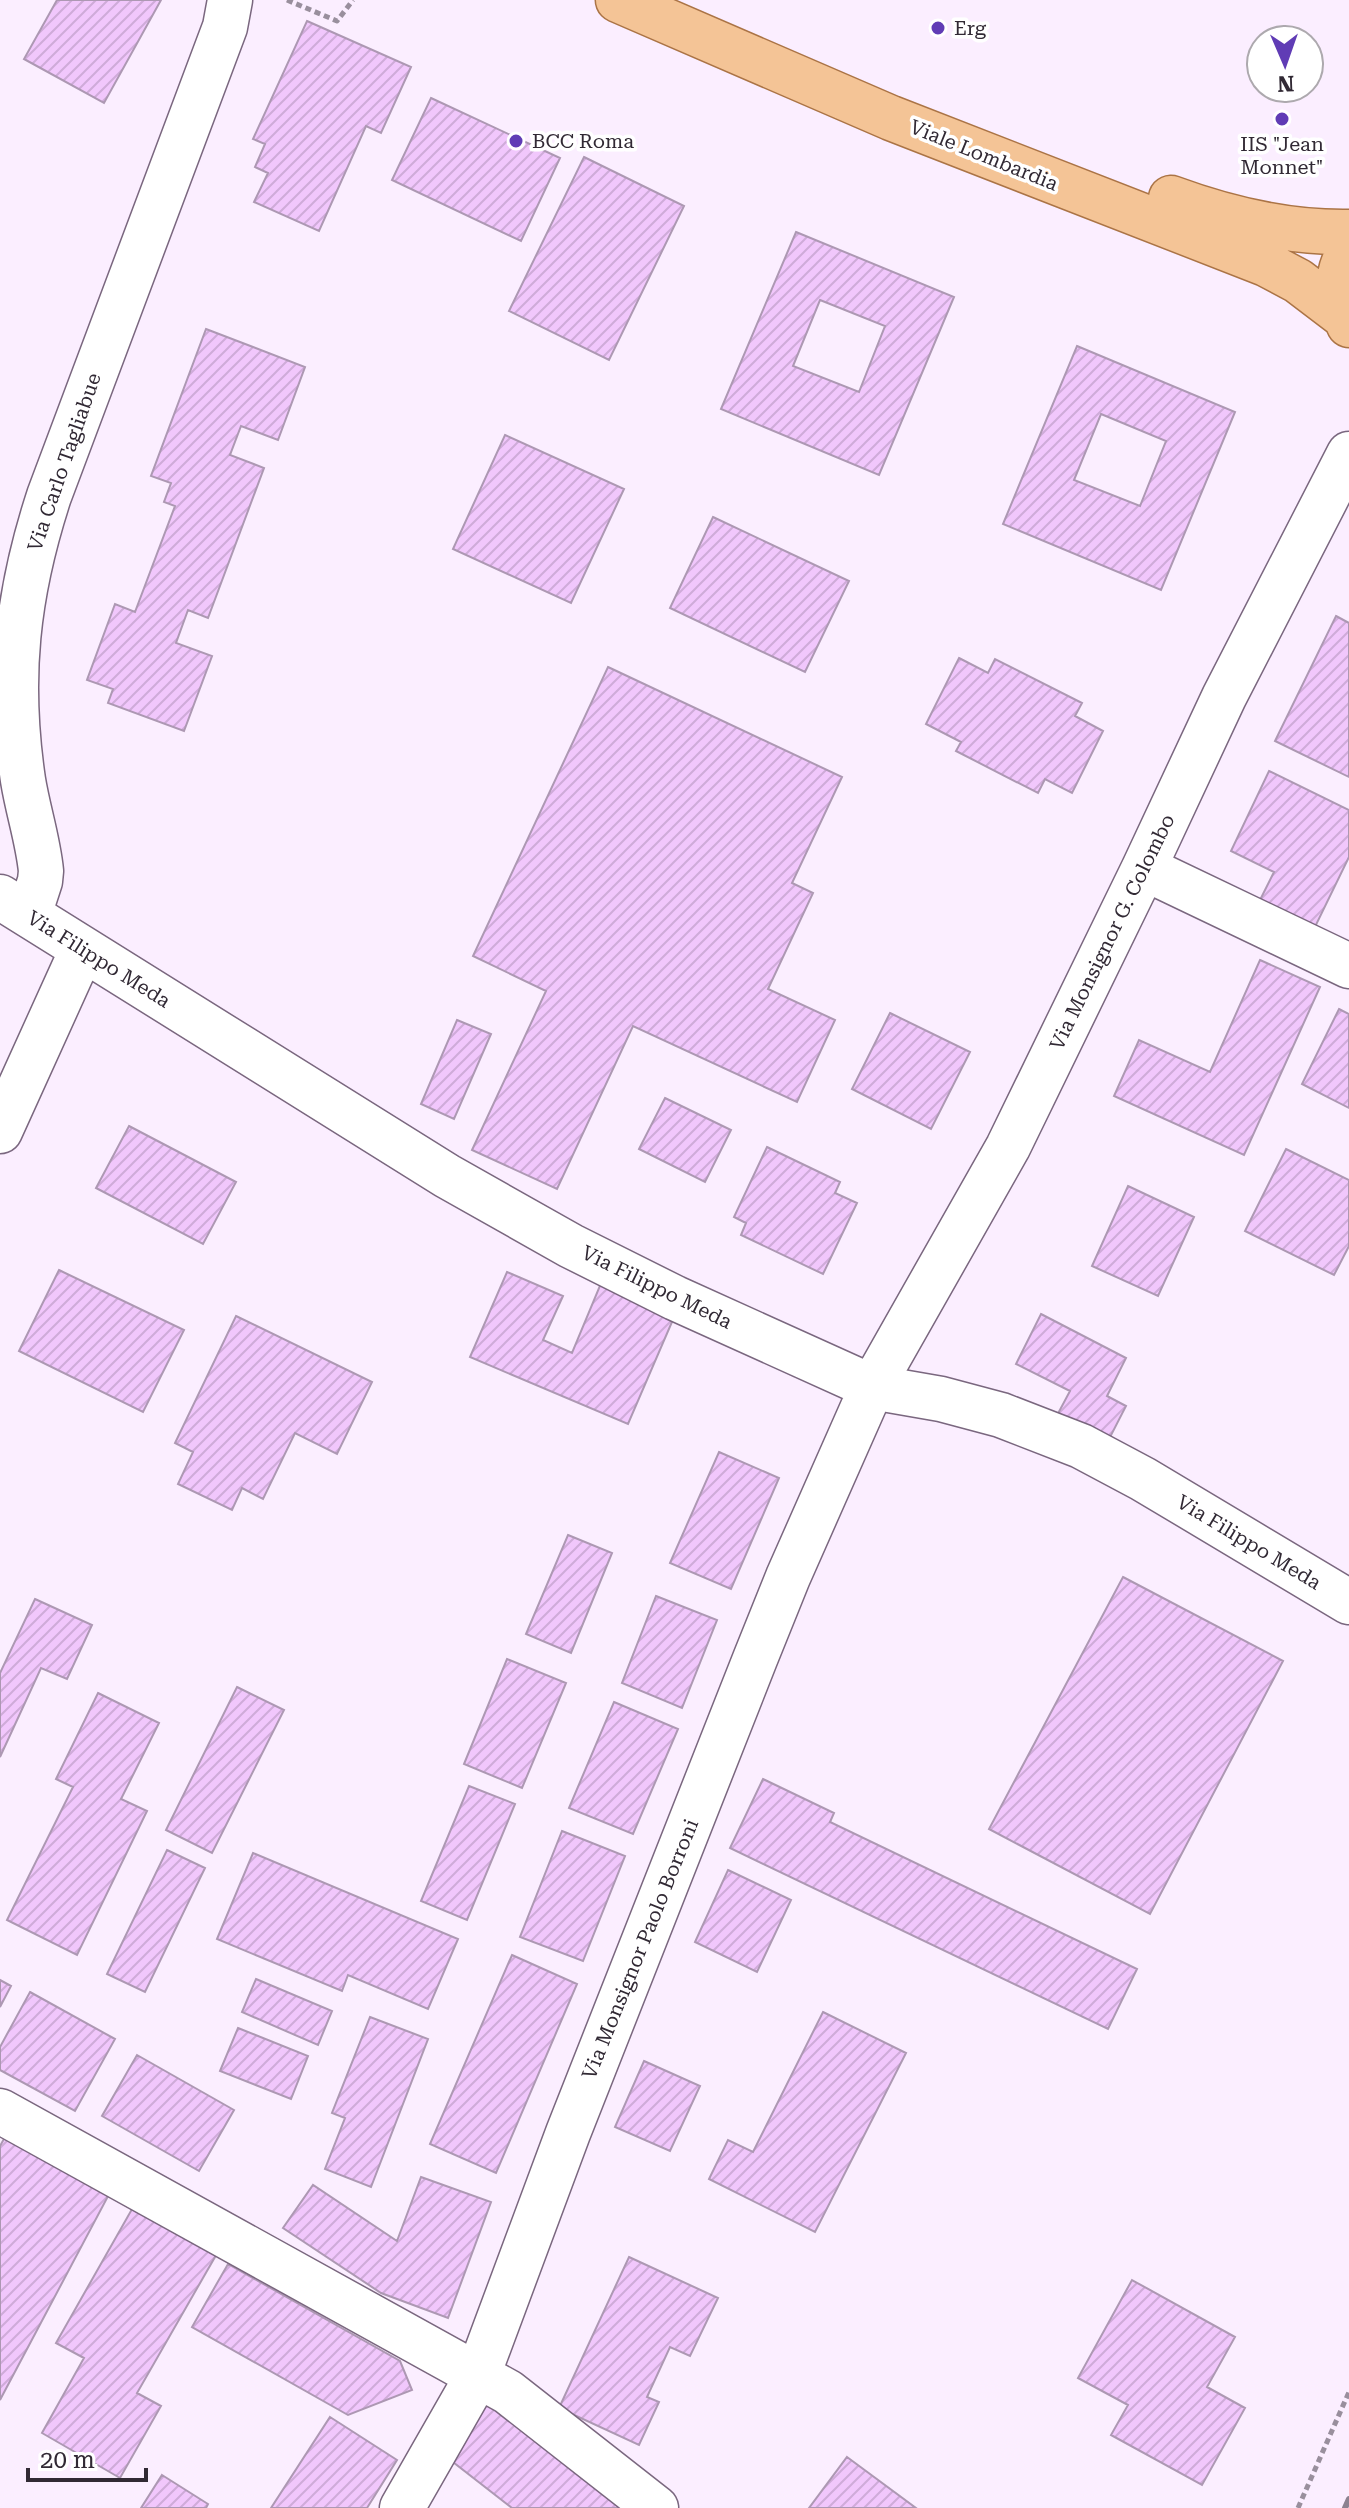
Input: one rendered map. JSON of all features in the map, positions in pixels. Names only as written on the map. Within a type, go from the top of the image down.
[{"type":"main road","name":"Viale Lombardia","points":[[618,0],[891,118],[1266,264],[1298,281],[1347,320]]},
{"type":"main road","name":"Viale Lombardia","points":[[691,0],[848,71],[1012,139],[1193,206],[1279,227],[1349,232]]},
{"type":"main road","points":[[1347,320],[1339,298],[1339,279],[1349,252]]},
{"type":"street","name":"Via Carlo Tagliabue","points":[[14,906],[40,881],[41,871],[23,780],[15,689],[19,611],[28,566],[49,496],[233,9]]},
{"type":"street","name":"Via Monsignor G. Colombo","points":[[872,1387],[1008,1147],[1224,697],[1346,455]]},
{"type":"street","points":[[1144,868],[1349,966]]},
{"type":"street","name":"Via Filippo Meda","points":[[14,906],[515,1216],[675,1298],[872,1387],[941,1399],[1001,1415],[1081,1446],[1133,1473],[1349,1602]]},
{"type":"street","points":[[0,1131],[82,950]]},
{"type":"street","name":"Via Monsignor Paolo Borroni","points":[[402,2508],[478,2375],[568,2133],[760,1645],[872,1387]]},
{"type":"street","points":[[0,2111],[478,2375],[531,2408],[656,2508]]},
{"type":"path","points":[[287,0],[337,21],[353,0]]},
{"type":"path","points":[[1298,2508],[1349,2392]]},
{"type":"building","points":[[57,0],[161,0],[104,103],[24,59]]},
{"type":"building","points":[[307,21],[411,67],[381,133],[366,126],[319,231],[254,202],[268,173],[255,167],[265,144],[253,139]]},
{"type":"building","points":[[431,98],[560,158],[521,241],[392,180]]},
{"type":"building","points":[[584,157],[684,206],[609,360],[509,311]]},
{"type":"building","points":[[796,232],[954,297],[879,475],[721,409]],"holes":[[[820,300],[885,326],[859,392],[793,366]]]},
{"type":"building","points":[[206,329],[305,367],[278,440],[241,426],[230,455],[264,468],[208,618],[188,610],[176,643],[212,656],[184,731],[108,703],[113,689],[87,680],[115,604],[135,612],[175,506],[164,502],[171,483],[151,476]]},
{"type":"building","points":[[1077,346],[1235,412],[1161,590],[1003,524]],"holes":[[[1101,414],[1166,441],[1140,506],[1074,480]]]},
{"type":"building","points":[[505,435],[624,489],[571,603],[453,549]]},
{"type":"building","points":[[713,517],[849,581],[805,672],[670,608]]},
{"type":"building","points":[[1336,616],[1349,623],[1349,777],[1275,741]]},
{"type":"building","points":[[959,658],[988,673],[995,659],[1082,703],[1075,716],[1103,731],[1072,793],[1045,779],[1038,793],[956,751],[961,742],[926,724]]},
{"type":"building","points":[[608,667],[842,777],[792,883],[813,893],[768,989],[835,1020],[797,1102],[633,1026],[557,1189],[472,1150],[546,991],[473,956]]},
{"type":"building","points":[[1269,771],[1349,810],[1349,857],[1314,929],[1259,902],[1274,872],[1231,851]]},
{"type":"building","points":[[1260,960],[1320,987],[1244,1155],[1114,1096],[1139,1040],[1210,1072]]},
{"type":"building","points":[[1339,1009],[1349,1014],[1349,1108],[1302,1084]]},
{"type":"building","points":[[890,1013],[970,1052],[931,1129],[852,1089]]},
{"type":"building","points":[[457,1020],[491,1034],[454,1119],[421,1104]]},
{"type":"building","points":[[665,1098],[731,1130],[705,1182],[639,1149]]},
{"type":"building","points":[[129,1126],[236,1182],[203,1244],[96,1188]]},
{"type":"building","points":[[767,1147],[840,1182],[835,1193],[857,1203],[823,1274],[741,1235],[746,1223],[734,1217]]},
{"type":"building","points":[[1286,1149],[1349,1180],[1349,1246],[1334,1275],[1245,1231]]},
{"type":"building","points":[[1128,1186],[1194,1217],[1158,1296],[1092,1266]]},
{"type":"building","points":[[59,1270],[184,1330],[143,1412],[19,1351]]},
{"type":"building","points":[[507,1272],[563,1296],[543,1340],[572,1353],[604,1276],[678,1308],[628,1424],[470,1357]]},
{"type":"building","points":[[1041,1314],[1126,1358],[1107,1396],[1126,1406],[1105,1447],[1054,1421],[1070,1391],[1016,1364]]},
{"type":"building","points":[[236,1316],[372,1382],[337,1454],[295,1433],[263,1499],[242,1488],[232,1510],[178,1484],[193,1452],[175,1443]]},
{"type":"building","points":[[719,1452],[779,1478],[731,1589],[670,1563]]},
{"type":"building","points":[[568,1535],[612,1553],[571,1653],[526,1634]]},
{"type":"building","points":[[1123,1577],[1283,1661],[1150,1914],[989,1829]]},
{"type":"building","points":[[656,1596],[717,1620],[682,1708],[622,1683]]},
{"type":"building","points":[[35,1599],[92,1625],[67,1679],[41,1668],[0,1757],[0,1673]]},
{"type":"building","points":[[507,1659],[566,1683],[522,1788],[464,1764]]},
{"type":"building","points":[[237,1687],[284,1710],[212,1853],[166,1830]]},
{"type":"building","points":[[98,1693],[159,1723],[121,1799],[147,1811],[77,1955],[7,1920],[73,1787],[56,1779]]},
{"type":"building","points":[[614,1702],[678,1729],[633,1834],[569,1808]]},
{"type":"building","points":[[763,1779],[834,1813],[830,1822],[1137,1969],[1108,2029],[730,1848]]},
{"type":"building","points":[[469,1786],[515,1804],[467,1920],[421,1901]]},
{"type":"building","points":[[562,1831],[625,1856],[583,1961],[520,1937]]},
{"type":"building","points":[[167,1850],[205,1868],[145,1992],[107,1974]]},
{"type":"building","points":[[253,1853],[458,1939],[428,2009],[348,1975],[342,1991],[217,1939]]},
{"type":"building","points":[[728,1870],[791,1900],[757,1972],[695,1942]]},
{"type":"building","points":[[512,1955],[577,1984],[496,2173],[430,2144]]},
{"type":"building","points":[[256,1979],[332,2011],[318,2045],[242,2012]]},
{"type":"building","points":[[0,1980],[11,1986],[0,2007]]},
{"type":"building","points":[[30,1992],[115,2039],[75,2111],[0,2070],[0,2047]]},
{"type":"building","points":[[823,2012],[906,2053],[815,2232],[709,2179],[728,2140],[753,2152]]},
{"type":"building","points":[[370,2017],[428,2039],[371,2187],[325,2169],[345,2118],[332,2113]]},
{"type":"building","points":[[238,2028],[308,2056],[291,2099],[220,2071]]},
{"type":"building","points":[[137,2055],[234,2110],[199,2171],[102,2116]]},
{"type":"building","points":[[644,2061],[700,2086],[670,2151],[615,2127]]},
{"type":"building","points":[[10,2128],[115,2183],[0,2400],[0,2146]]},
{"type":"building","points":[[421,2177],[491,2202],[448,2318],[381,2293],[283,2228],[313,2185],[397,2241]]},
{"type":"building","points":[[136,2202],[219,2250],[137,2393],[161,2406],[120,2478],[42,2433],[84,2358],[56,2343]]},
{"type":"building","points":[[629,2257],[718,2298],[690,2356],[670,2347],[647,2397],[659,2402],[639,2445],[559,2408]]},
{"type":"building","points":[[228,2264],[400,2361],[412,2390],[348,2415],[192,2327]]},
{"type":"building","points":[[1132,2280],[1235,2337],[1207,2387],[1245,2408],[1202,2485],[1111,2435],[1128,2405],[1078,2378]]},
{"type":"building","points":[[488,2399],[625,2508],[512,2508],[444,2455]]},
{"type":"building","points":[[330,2417],[397,2460],[367,2508],[271,2508]]},
{"type":"building","points":[[847,2457],[916,2508],[809,2508]]},
{"type":"building","points":[[162,2475],[208,2504],[206,2508],[141,2508]]},
{"type":"railway","points":[[1345,2508],[1349,2499]]},
{"type":"place","name":"Erg","points":[[938,28]]},
{"type":"place","name":"IIS \"Jean Monnet\"","points":[[1282,119]]},
{"type":"place","name":"BCC Roma","points":[[516,141]]}]
